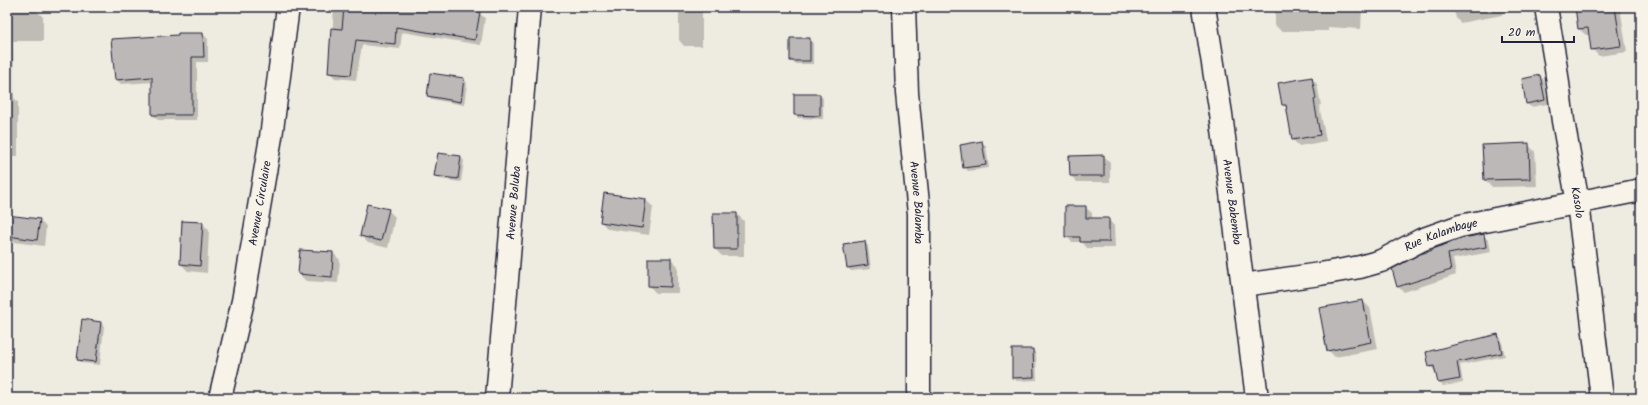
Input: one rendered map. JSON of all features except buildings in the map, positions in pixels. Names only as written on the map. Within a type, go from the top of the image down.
[{"type":"street","name":"Avenue Circulaire","points":[[220,398],[244,301],[271,136],[288,7]]},
{"type":"street","name":"Avenue Baluba","points":[[497,398],[530,7]]},
{"type":"street","name":"Avenue Balamba","points":[[904,7],[908,94],[919,214],[919,398]]},
{"type":"street","name":"Avenue Babemba","points":[[1204,7],[1221,114],[1257,398]]},
{"type":"street","name":"Kasolo","points":[[1546,7],[1556,61],[1563,121],[1578,203],[1602,398]]},
{"type":"street","name":"Rue Kalambaye","points":[[1243,285],[1360,267],[1381,261],[1421,240],[1460,226],[1641,190]]}]
